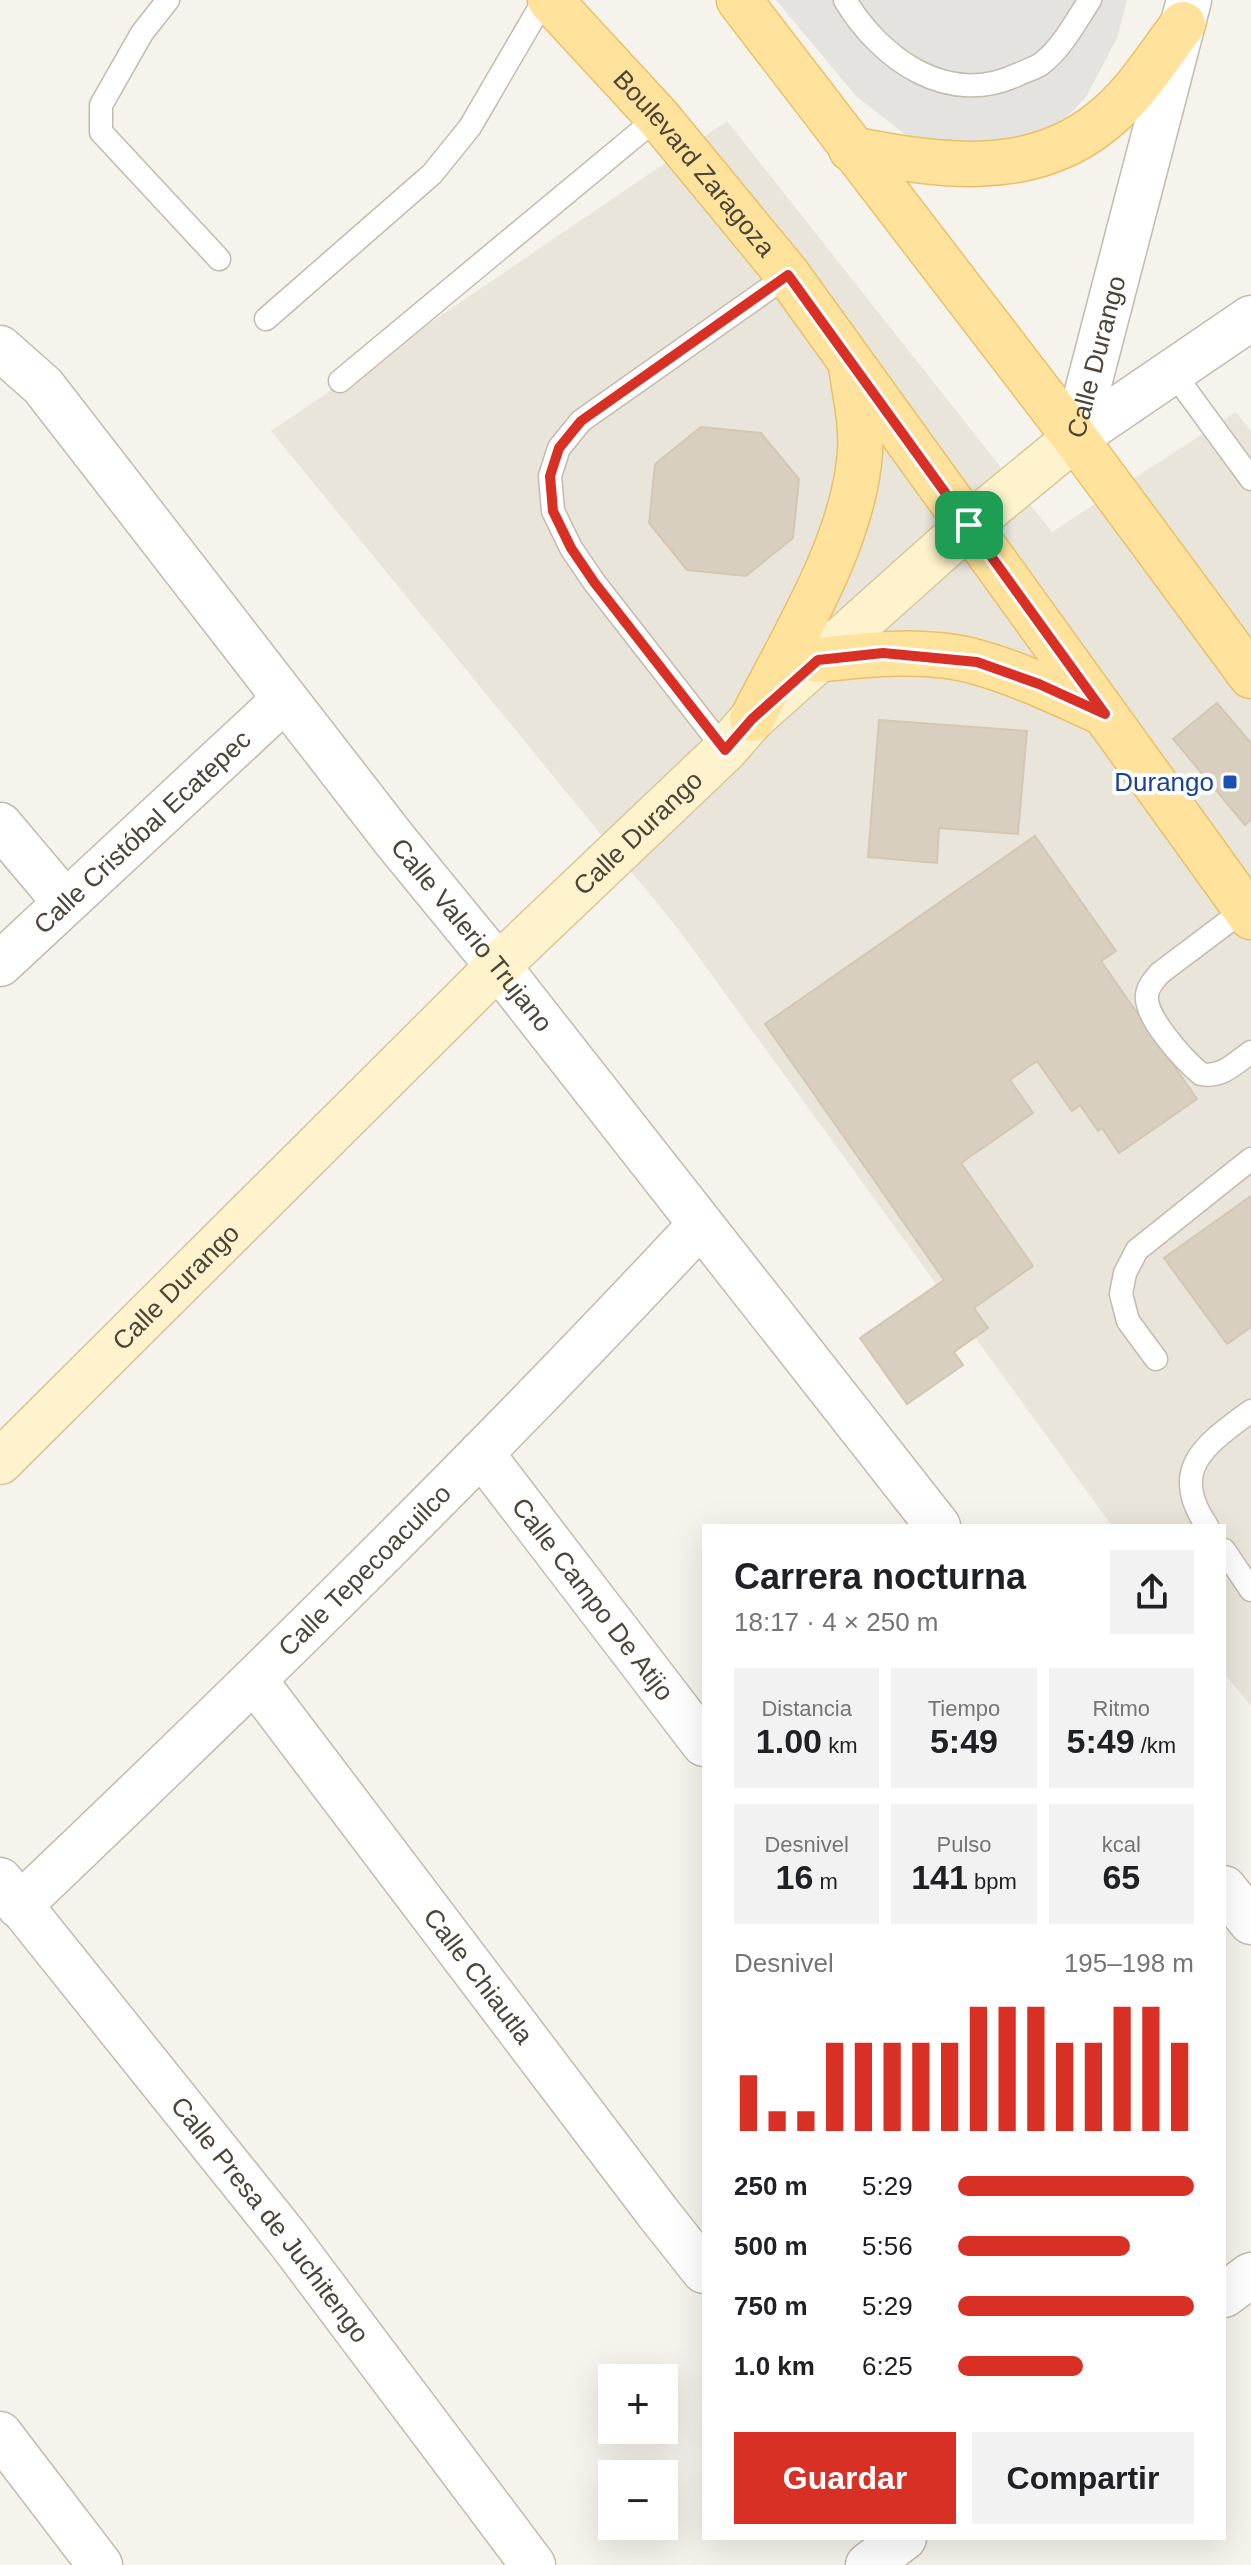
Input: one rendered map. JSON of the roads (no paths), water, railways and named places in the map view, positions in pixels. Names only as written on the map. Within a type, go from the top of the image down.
[{"type":"main road","name":"Boulevard Zaragoza","points":[[550,0],[658,117],[788,275],[1248,913]]},
{"type":"main road","points":[[739,0],[1075,438],[1251,676]]},
{"type":"main road","points":[[851,149],[911,160],[966,165],[1013,162],[1059,149],[1100,123],[1122,101],[1186,12]]},
{"type":"main road","points":[[739,735],[814,597],[847,523],[857,483],[860,449],[851,364]]},
{"type":"main road","name":"Calle Durango","points":[[0,1462],[498,966],[739,735],[969,525],[1075,438]]},
{"type":"main road","points":[[818,660],[883,653],[977,662],[1039,684],[1105,714]]},
{"type":"street","name":"Calle Durango","points":[[1075,438],[1186,12]]},
{"type":"street","points":[[1075,438],[1251,318]]},
{"type":"street","name":"Calle Valerio Trujano","points":[[0,348],[43,386],[285,699],[936,1524]]},
{"type":"street","name":"Calle Cristóbal Ecatepec","points":[[0,964],[285,699]]},
{"type":"street","points":[[0,825],[65,902]]},
{"type":"street","name":"Calle Tepecoacuilco","points":[[10,1893],[255,1681],[570,1365],[700,1225]]},
{"type":"street","name":"Calle Campo De Atijo","points":[[481,1453],[702,1741]]},
{"type":"street","name":"Calle Chiautla","points":[[255,1681],[702,2268]]},
{"type":"street","points":[[1226,1891],[1251,1922]]},
{"type":"street","name":"Calle Presa de Juchitengo","points":[[10,1893],[288,2239],[533,2565]]},
{"type":"street","points":[[1226,2294],[1251,2275]]},
{"type":"street","points":[[0,2434],[100,2565]]},
{"type":"street","points":[[868,2565],[901,2540]]},
{"type":"lane","points":[[168,0],[142,33],[101,105],[101,132],[219,259]]},
{"type":"lane","points":[[266,319],[432,174],[470,127],[544,0]]},
{"type":"lane","points":[[845,0],[881,45],[913,71],[945,85],[979,87],[1010,79],[1042,64],[1090,0]]},
{"type":"lane","points":[[340,381],[658,117]]},
{"type":"lane","points":[[739,735],[594,582],[571,548],[553,511],[550,476],[559,448],[581,421],[788,275]]},
{"type":"lane","points":[[1172,371],[1251,479]]},
{"type":"lane","points":[[1248,913],[1160,973],[1150,985],[1146,997],[1154,1021],[1201,1074],[1210,1076],[1222,1073],[1251,1052]]},
{"type":"lane","points":[[1156,1359],[1128,1321],[1121,1294],[1125,1273],[1137,1250],[1251,1159]]},
{"type":"lane","points":[[1206,1524],[1189,1490],[1193,1468],[1205,1448],[1251,1411]]},
{"type":"lane","points":[[1226,1553],[1251,1590]]},
{"type":"place","name":"Durango","points":[[1230,782]]}]
